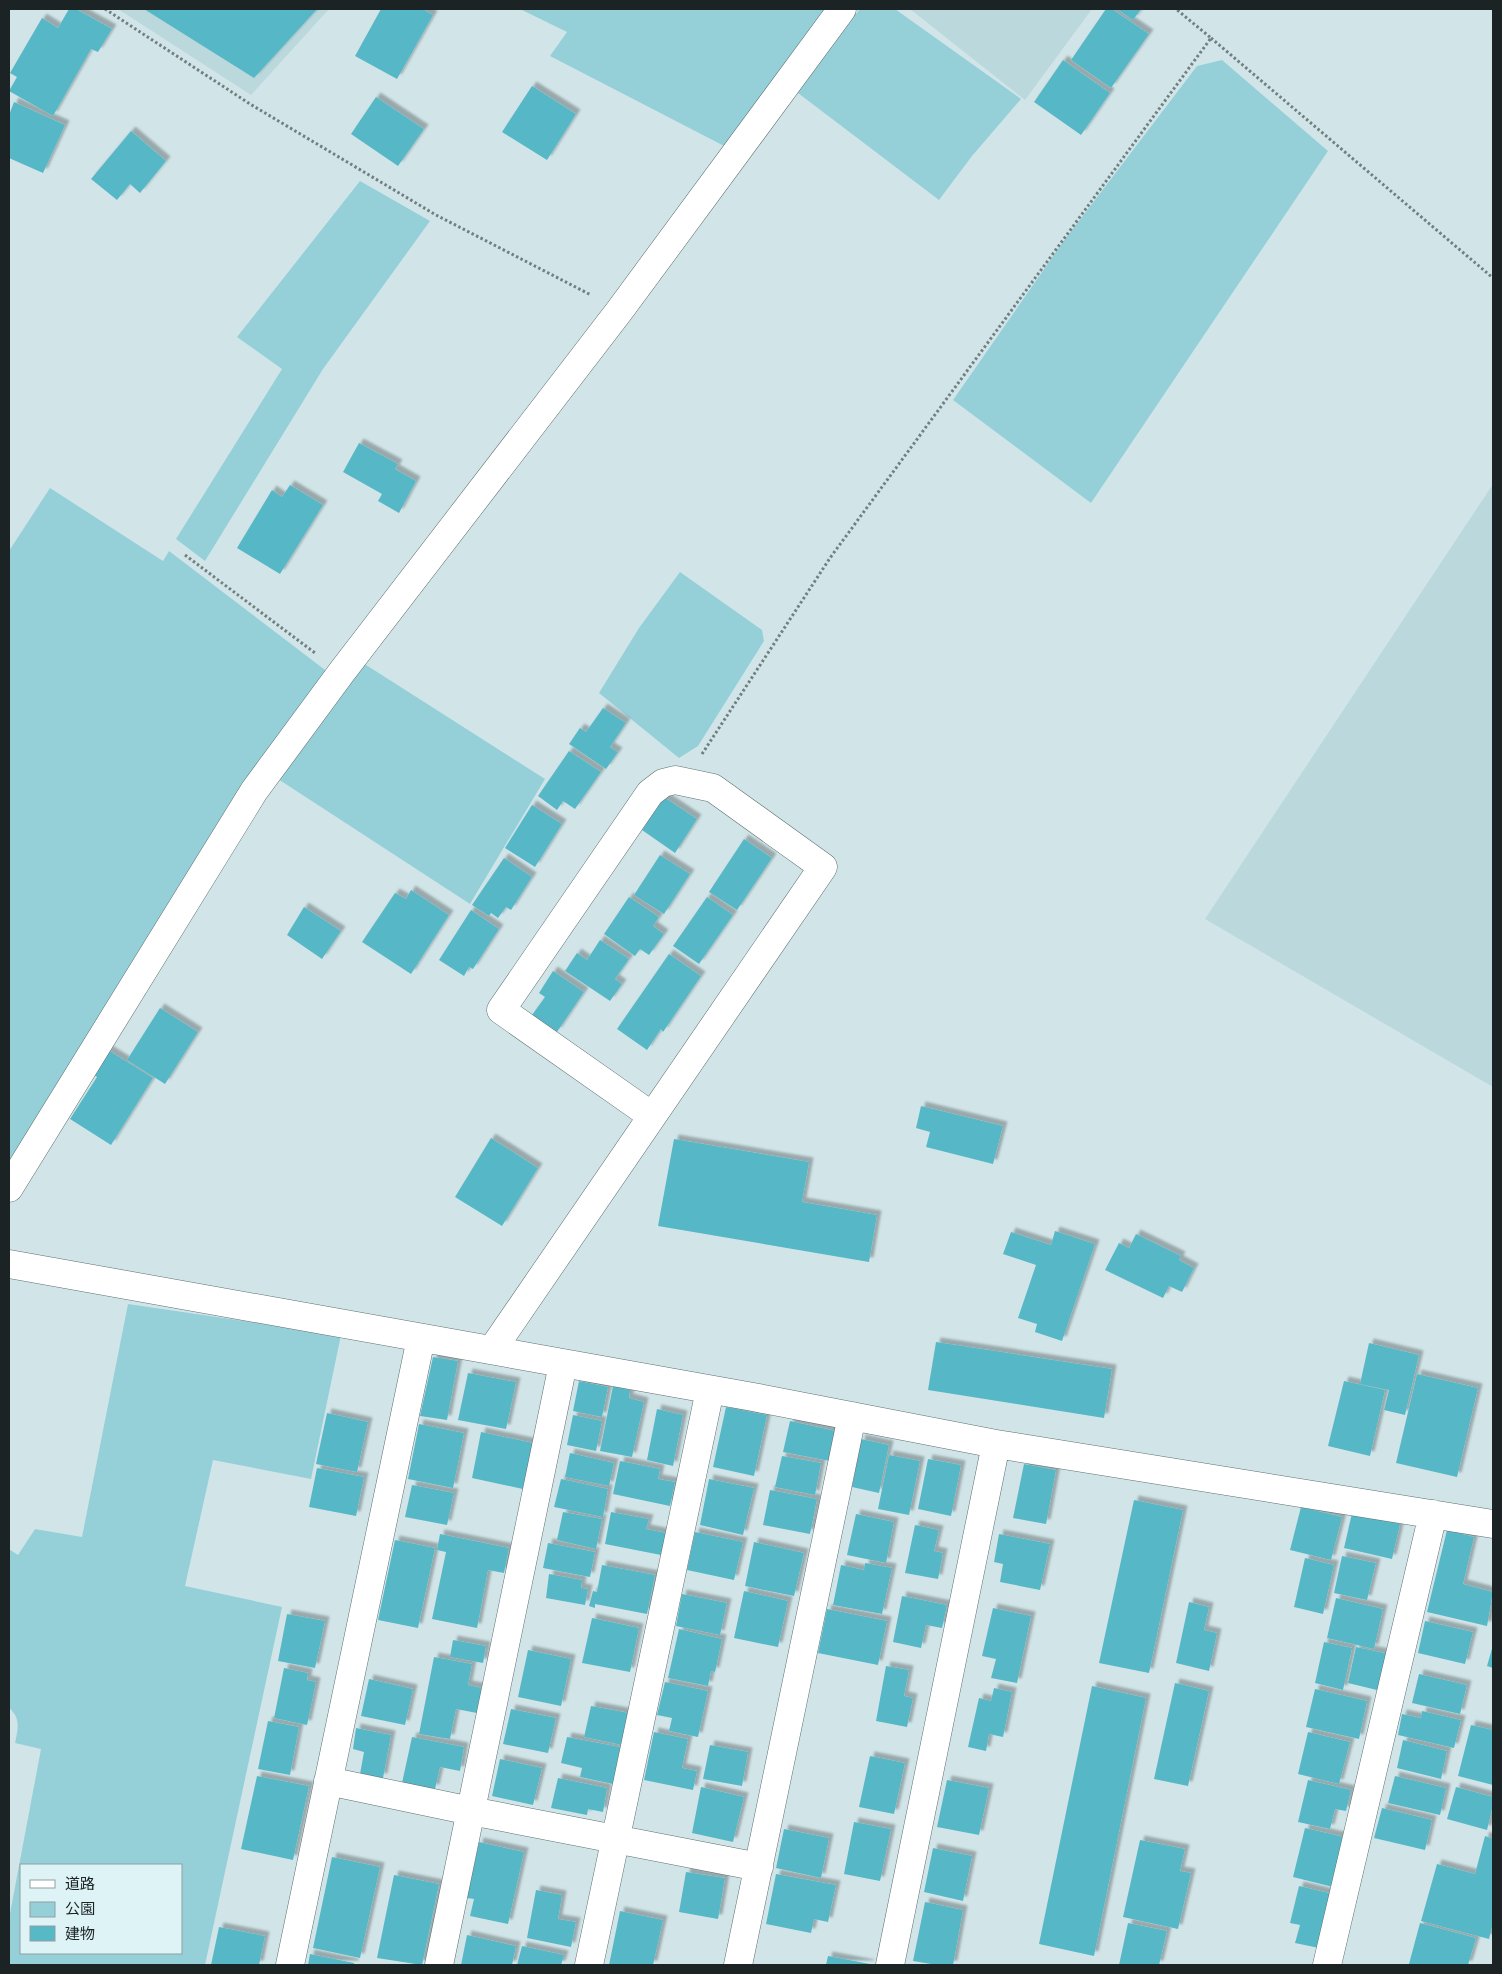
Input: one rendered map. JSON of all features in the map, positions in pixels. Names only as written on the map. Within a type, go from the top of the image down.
[{"type":"street","points":[[9,1188],[254,791],[341,673],[620,310],[842,9]]},
{"type":"street","points":[[492,1350],[823,866],[714,788],[674,780],[663,783],[650,793],[501,1010],[652,1116]]},
{"type":"street","points":[[9,1264],[492,1350],[996,1444],[1493,1524]]},
{"type":"street","points":[[290,1965],[421,1338]]},
{"type":"street","points":[[439,1965],[563,1364]]},
{"type":"street","points":[[589,1965],[710,1390]]},
{"type":"street","points":[[738,1965],[852,1416]]},
{"type":"street","points":[[890,1965],[996,1444]]},
{"type":"street","points":[[1327,1965],[1434,1514]]},
{"type":"street","points":[[328,1781],[470,1811],[759,1867]]},
{"type":"path","points":[[105,9],[250,104],[436,216],[620,310]]},
{"type":"path","points":[[1176,9],[1493,278]]},
{"type":"path","points":[[685,782],[830,558],[1211,38]]},
{"type":"path","points":[[185,555],[341,673]]},
{"type":"shaded area","points":[[118,9],[329,9],[251,95]]},
{"type":"shaded area","points":[[910,9],[1092,9],[1025,100]]},
{"type":"shaded area","points":[[1493,484],[1493,1087],[1205,919]]},
{"type":"green space","points":[[520,9],[830,9],[728,148],[550,56],[567,32]]},
{"type":"green space","points":[[860,9],[895,9],[1021,99],[972,156],[939,200],[794,90]]},
{"type":"green space","points":[[1222,60],[1328,151],[1091,503],[953,400],[1063,242],[1197,66]]},
{"type":"green space","points":[[360,181],[430,221],[323,369],[205,561],[176,539],[282,369],[237,337]]},
{"type":"green space","points":[[50,488],[163,561],[169,551],[329,673],[129,972],[9,1162],[9,551]]},
{"type":"green space","points":[[680,572],[762,630],[764,641],[698,746],[679,758],[599,693],[639,628]]},
{"type":"green space","points":[[363,663],[545,779],[470,904],[278,779]]},
{"type":"green space","points":[[128,1304],[341,1335],[311,1479],[213,1460],[185,1586],[282,1607],[205,1965],[9,1965],[9,1919],[41,1749],[15,1743],[18,1728],[17,1720],[9,1708],[9,1549],[18,1555],[35,1529],[82,1537]]},
{"type":"building","points":[[69,9],[76,9],[112,29],[98,52],[91,49],[53,116],[9,91],[17,77],[10,73],[42,18],[58,28]]},
{"type":"building","points":[[144,9],[317,9],[254,78]]},
{"type":"building","points":[[381,9],[423,9],[433,15],[397,79],[355,56]]},
{"type":"building","points":[[1106,9],[1112,9],[1149,34],[1111,88],[1071,60]]},
{"type":"building","points":[[1117,9],[1141,9],[1133,20]]},
{"type":"building","points":[[1063,60],[1110,93],[1081,135],[1034,102]]},
{"type":"building","points":[[532,86],[576,114],[547,160],[502,132]]},
{"type":"building","points":[[376,97],[424,129],[398,166],[351,134]]},
{"type":"building","points":[[14,102],[65,125],[43,173],[9,158],[9,115]]},
{"type":"building","points":[[131,131],[166,161],[140,193],[130,184],[117,200],[91,179]]},
{"type":"building","points":[[359,443],[398,464],[395,469],[416,481],[399,513],[378,501],[382,494],[343,472]]},
{"type":"building","points":[[290,485],[323,505],[280,574],[237,548],[272,490],[282,497]]},
{"type":"building","points":[[603,708],[626,723],[610,747],[618,752],[606,769],[569,744],[580,728],[586,732]]},
{"type":"building","points":[[569,751],[601,772],[575,809],[563,801],[557,810],[538,796]]},
{"type":"building","points":[[664,797],[697,819],[675,853],[642,830]]},
{"type":"building","points":[[532,805],[562,824],[535,867],[505,848]]},
{"type":"building","points":[[744,839],[772,858],[737,910],[709,892]]},
{"type":"building","points":[[660,855],[690,874],[664,914],[634,895]]},
{"type":"building","points":[[504,858],[532,877],[511,910],[506,907],[498,918],[491,913],[489,916],[472,905]]},
{"type":"building","points":[[411,890],[449,915],[411,974],[362,942],[395,893],[406,899]]},
{"type":"building","points":[[629,897],[659,917],[653,926],[664,934],[649,955],[640,949],[635,956],[604,934]]},
{"type":"building","points":[[707,897],[733,915],[699,964],[673,946]]},
{"type":"building","points":[[304,907],[341,931],[322,959],[287,935]]},
{"type":"building","points":[[471,910],[499,929],[473,969],[469,967],[464,976],[439,960]]},
{"type":"building","points":[[600,940],[629,959],[615,979],[622,984],[610,1001],[565,971],[577,953],[587,960]]},
{"type":"building","points":[[669,954],[701,976],[663,1032],[661,1029],[647,1050],[617,1029]]},
{"type":"building","points":[[553,971],[584,992],[557,1032],[532,1015],[545,997],[539,993]]},
{"type":"building","points":[[160,1008],[198,1032],[165,1084],[127,1060]]},
{"type":"building","points":[[108,1050],[153,1078],[111,1145],[70,1119],[97,1077],[93,1074]]},
{"type":"building","points":[[921,1106],[1003,1126],[993,1164],[926,1147],[930,1132],[916,1128]]},
{"type":"building","points":[[491,1138],[538,1168],[502,1226],[455,1197]]},
{"type":"building","points":[[674,1139],[809,1162],[802,1202],[877,1215],[869,1262],[658,1226]]},
{"type":"building","points":[[1055,1231],[1095,1244],[1062,1341],[1035,1332],[1037,1324],[1018,1318],[1036,1265],[1003,1254],[1011,1232],[1051,1245]]},
{"type":"building","points":[[1136,1234],[1181,1256],[1179,1260],[1194,1268],[1182,1292],[1169,1286],[1163,1298],[1105,1270],[1119,1243],[1129,1248]]},
{"type":"building","points":[[936,1342],[1112,1369],[1104,1418],[928,1390]]},
{"type":"building","points":[[1369,1343],[1419,1355],[1405,1415],[1384,1410],[1389,1390],[1360,1384]]},
{"type":"building","points":[[433,1357],[458,1361],[447,1420],[420,1416]]},
{"type":"building","points":[[468,1373],[516,1382],[506,1429],[458,1420]]},
{"type":"building","points":[[1417,1374],[1478,1388],[1457,1477],[1396,1463]]},
{"type":"building","points":[[579,1381],[608,1387],[602,1417],[573,1411]]},
{"type":"building","points":[[1344,1381],[1385,1390],[1370,1456],[1328,1446]]},
{"type":"building","points":[[613,1386],[630,1390],[629,1398],[644,1402],[632,1457],[600,1451]]},
{"type":"building","points":[[726,1407],[767,1415],[754,1476],[713,1467]]},
{"type":"building","points":[[657,1409],[683,1415],[673,1466],[647,1460]]},
{"type":"building","points":[[327,1413],[368,1422],[357,1472],[316,1464]]},
{"type":"building","points":[[573,1415],[602,1421],[596,1451],[567,1445]]},
{"type":"building","points":[[790,1421],[836,1431],[830,1461],[783,1452]]},
{"type":"building","points":[[419,1424],[464,1433],[453,1488],[408,1479]]},
{"type":"building","points":[[481,1432],[533,1443],[523,1489],[472,1478]]},
{"type":"building","points":[[861,1439],[889,1445],[879,1493],[852,1487]]},
{"type":"building","points":[[570,1453],[614,1463],[609,1486],[565,1477]]},
{"type":"building","points":[[889,1455],[920,1461],[909,1515],[878,1509]]},
{"type":"building","points":[[782,1456],[821,1463],[815,1495],[775,1487]]},
{"type":"building","points":[[928,1459],[961,1465],[951,1516],[918,1509]]},
{"type":"building","points":[[620,1461],[660,1469],[658,1479],[675,1482],[670,1506],[613,1494]]},
{"type":"building","points":[[1024,1464],[1056,1470],[1046,1524],[1013,1518]]},
{"type":"building","points":[[317,1468],[364,1477],[356,1516],[309,1507]]},
{"type":"building","points":[[561,1479],[608,1489],[603,1517],[554,1507]]},
{"type":"building","points":[[709,1479],[754,1488],[743,1535],[700,1525]]},
{"type":"building","points":[[412,1485],[454,1493],[447,1525],[405,1517]]},
{"type":"building","points":[[770,1490],[817,1499],[810,1534],[763,1525]]},
{"type":"building","points":[[1134,1500],[1183,1510],[1149,1673],[1099,1663]]},
{"type":"building","points":[[1301,1507],[1342,1517],[1331,1560],[1290,1550]]},
{"type":"building","points":[[563,1512],[602,1519],[596,1549],[557,1540]]},
{"type":"building","points":[[611,1512],[649,1519],[646,1529],[666,1533],[661,1555],[605,1544]]},
{"type":"building","points":[[1352,1513],[1400,1524],[1392,1559],[1344,1548]]},
{"type":"building","points":[[856,1514],[894,1522],[886,1563],[847,1555]]},
{"type":"building","points":[[915,1525],[939,1530],[934,1551],[943,1553],[938,1579],[905,1573]]},
{"type":"building","points":[[1447,1530],[1474,1537],[1463,1584],[1493,1592],[1487,1626],[1427,1612]]},
{"type":"building","points":[[695,1532],[743,1542],[734,1580],[687,1570]]},
{"type":"building","points":[[440,1534],[509,1548],[504,1573],[488,1570],[477,1628],[432,1619],[446,1552],[437,1550]]},
{"type":"building","points":[[999,1534],[1050,1544],[1040,1590],[1000,1582],[1003,1564],[994,1562]]},
{"type":"building","points":[[395,1540],[435,1548],[418,1628],[378,1620]]},
{"type":"building","points":[[754,1542],[804,1553],[794,1596],[745,1586]]},
{"type":"building","points":[[548,1543],[595,1552],[590,1577],[543,1568]]},
{"type":"building","points":[[1342,1556],[1376,1563],[1367,1600],[1334,1593]]},
{"type":"building","points":[[1305,1558],[1334,1565],[1323,1614],[1294,1607]]},
{"type":"building","points":[[865,1563],[892,1568],[882,1614],[833,1605],[841,1565],[864,1570]]},
{"type":"building","points":[[602,1565],[655,1575],[647,1614],[595,1604],[595,1608],[589,1606],[593,1591],[597,1592]]},
{"type":"building","points":[[549,1574],[582,1580],[581,1588],[588,1589],[585,1605],[546,1598]]},
{"type":"building","points":[[744,1591],[788,1601],[778,1647],[734,1638]]},
{"type":"building","points":[[682,1594],[727,1603],[720,1635],[676,1626]]},
{"type":"building","points":[[902,1596],[947,1605],[942,1628],[926,1625],[921,1648],[893,1642]]},
{"type":"building","points":[[1336,1598],[1383,1609],[1374,1649],[1327,1638]]},
{"type":"building","points":[[1189,1602],[1209,1607],[1204,1630],[1217,1633],[1209,1671],[1176,1663]]},
{"type":"building","points":[[993,1608],[1031,1616],[1017,1683],[991,1678],[996,1659],[982,1656]]},
{"type":"building","points":[[827,1609],[887,1621],[878,1665],[818,1653]]},
{"type":"building","points":[[287,1614],[325,1621],[315,1668],[278,1661]]},
{"type":"building","points":[[592,1618],[639,1628],[630,1672],[582,1663]]},
{"type":"building","points":[[1425,1621],[1473,1632],[1465,1664],[1418,1653]]},
{"type":"building","points":[[679,1629],[722,1639],[715,1672],[711,1671],[708,1686],[668,1678]]},
{"type":"building","points":[[453,1640],[486,1646],[483,1663],[450,1657]]},
{"type":"building","points":[[1324,1642],[1352,1648],[1343,1690],[1315,1683]]},
{"type":"building","points":[[1493,1645],[1493,1668],[1487,1666]]},
{"type":"building","points":[[1356,1647],[1389,1654],[1381,1691],[1348,1683]]},
{"type":"building","points":[[528,1650],[571,1659],[561,1706],[518,1697]]},
{"type":"building","points":[[434,1657],[472,1664],[468,1685],[482,1688],[477,1713],[456,1709],[450,1739],[419,1734]]},
{"type":"building","points":[[886,1666],[909,1670],[904,1696],[913,1698],[907,1727],[876,1721]]},
{"type":"building","points":[[284,1668],[308,1673],[307,1680],[316,1682],[307,1725],[274,1718]]},
{"type":"building","points":[[1419,1674],[1467,1685],[1460,1714],[1412,1703]]},
{"type":"building","points":[[369,1679],[413,1689],[405,1725],[361,1716]]},
{"type":"building","points":[[665,1682],[708,1691],[698,1737],[669,1731],[672,1718],[657,1715]]},
{"type":"building","points":[[1175,1683],[1209,1691],[1188,1786],[1154,1779]]},
{"type":"building","points":[[1092,1686],[1146,1698],[1094,1956],[1039,1944]]},
{"type":"building","points":[[994,1688],[1012,1692],[1003,1737],[989,1734],[986,1751],[968,1747],[979,1698],[991,1701]]},
{"type":"building","points":[[1315,1689],[1367,1701],[1359,1739],[1306,1727]]},
{"type":"building","points":[[591,1706],[629,1713],[622,1745],[584,1737]]},
{"type":"building","points":[[511,1709],[556,1718],[548,1753],[503,1744]]},
{"type":"building","points":[[1422,1711],[1461,1720],[1454,1748],[1398,1735],[1402,1714],[1421,1718]]},
{"type":"building","points":[[268,1721],[299,1727],[290,1775],[258,1769]]},
{"type":"building","points":[[1471,1725],[1493,1730],[1493,1785],[1458,1776]]},
{"type":"building","points":[[356,1728],[391,1735],[383,1778],[360,1774],[364,1752],[353,1749]]},
{"type":"building","points":[[654,1732],[688,1739],[682,1768],[697,1771],[693,1790],[644,1780]]},
{"type":"building","points":[[1308,1732],[1350,1742],[1339,1784],[1298,1774]]},
{"type":"building","points":[[412,1737],[464,1747],[460,1771],[440,1767],[435,1789],[402,1783]]},
{"type":"building","points":[[567,1737],[620,1747],[613,1784],[580,1777],[582,1768],[561,1763]]},
{"type":"building","points":[[1403,1740],[1447,1751],[1441,1779],[1397,1768]]},
{"type":"building","points":[[710,1745],[748,1752],[742,1786],[703,1779]]},
{"type":"building","points":[[870,1756],[905,1763],[894,1814],[859,1807]]},
{"type":"building","points":[[500,1759],[542,1768],[533,1805],[492,1796]]},
{"type":"building","points":[[257,1776],[309,1786],[293,1860],[241,1849]]},
{"type":"building","points":[[1395,1776],[1446,1788],[1440,1815],[1388,1803]]},
{"type":"building","points":[[558,1778],[607,1788],[603,1812],[588,1809],[587,1815],[551,1808]]},
{"type":"building","points":[[947,1780],[989,1788],[979,1835],[937,1827]]},
{"type":"building","points":[[1308,1780],[1351,1790],[1346,1811],[1335,1809],[1330,1829],[1298,1822]]},
{"type":"building","points":[[701,1787],[744,1797],[733,1842],[692,1833]]},
{"type":"building","points":[[1456,1787],[1493,1797],[1487,1830],[1447,1819]]},
{"type":"building","points":[[1382,1808],[1432,1820],[1425,1850],[1374,1838]]},
{"type":"building","points":[[854,1822],[891,1829],[880,1881],[844,1874]]},
{"type":"building","points":[[1305,1828],[1344,1837],[1333,1887],[1293,1877]]},
{"type":"building","points":[[784,1829],[829,1838],[821,1878],[776,1868]]},
{"type":"building","points":[[1485,1836],[1493,1839],[1493,1923],[1489,1939],[1421,1921],[1437,1864],[1475,1874]]},
{"type":"building","points":[[1140,1840],[1185,1849],[1180,1871],[1191,1873],[1178,1929],[1123,1917]]},
{"type":"building","points":[[479,1842],[524,1852],[508,1924],[470,1916],[474,1899],[467,1898]]},
{"type":"building","points":[[933,1848],[972,1856],[963,1901],[924,1892]]},
{"type":"building","points":[[332,1857],[380,1867],[360,1958],[313,1948]]},
{"type":"building","points":[[686,1872],[725,1878],[718,1919],[679,1912]]},
{"type":"building","points":[[776,1874],[836,1885],[828,1922],[814,1919],[811,1933],[766,1924]]},
{"type":"building","points":[[394,1875],[439,1884],[422,1965],[377,1958]]},
{"type":"building","points":[[1299,1886],[1333,1894],[1319,1948],[1295,1943],[1300,1925],[1290,1923]]},
{"type":"building","points":[[536,1890],[562,1895],[558,1919],[576,1922],[571,1947],[527,1938]]},
{"type":"building","points":[[925,1902],[963,1910],[953,1965],[937,1965],[913,1961]]},
{"type":"building","points":[[620,1911],[663,1920],[653,1965],[609,1965]]},
{"type":"building","points":[[1128,1923],[1167,1931],[1159,1965],[1119,1965]]},
{"type":"building","points":[[1420,1923],[1476,1938],[1468,1965],[1409,1964]]},
{"type":"building","points":[[219,1927],[265,1936],[259,1965],[211,1965]]},
{"type":"building","points":[[467,1935],[516,1946],[512,1965],[461,1965]]},
{"type":"building","points":[[522,1946],[564,1955],[561,1965],[517,1965]]},
{"type":"building","points":[[310,1954],[354,1963],[354,1965],[308,1965]]},
{"type":"building","points":[[828,1956],[870,1964],[826,1965]]}]
